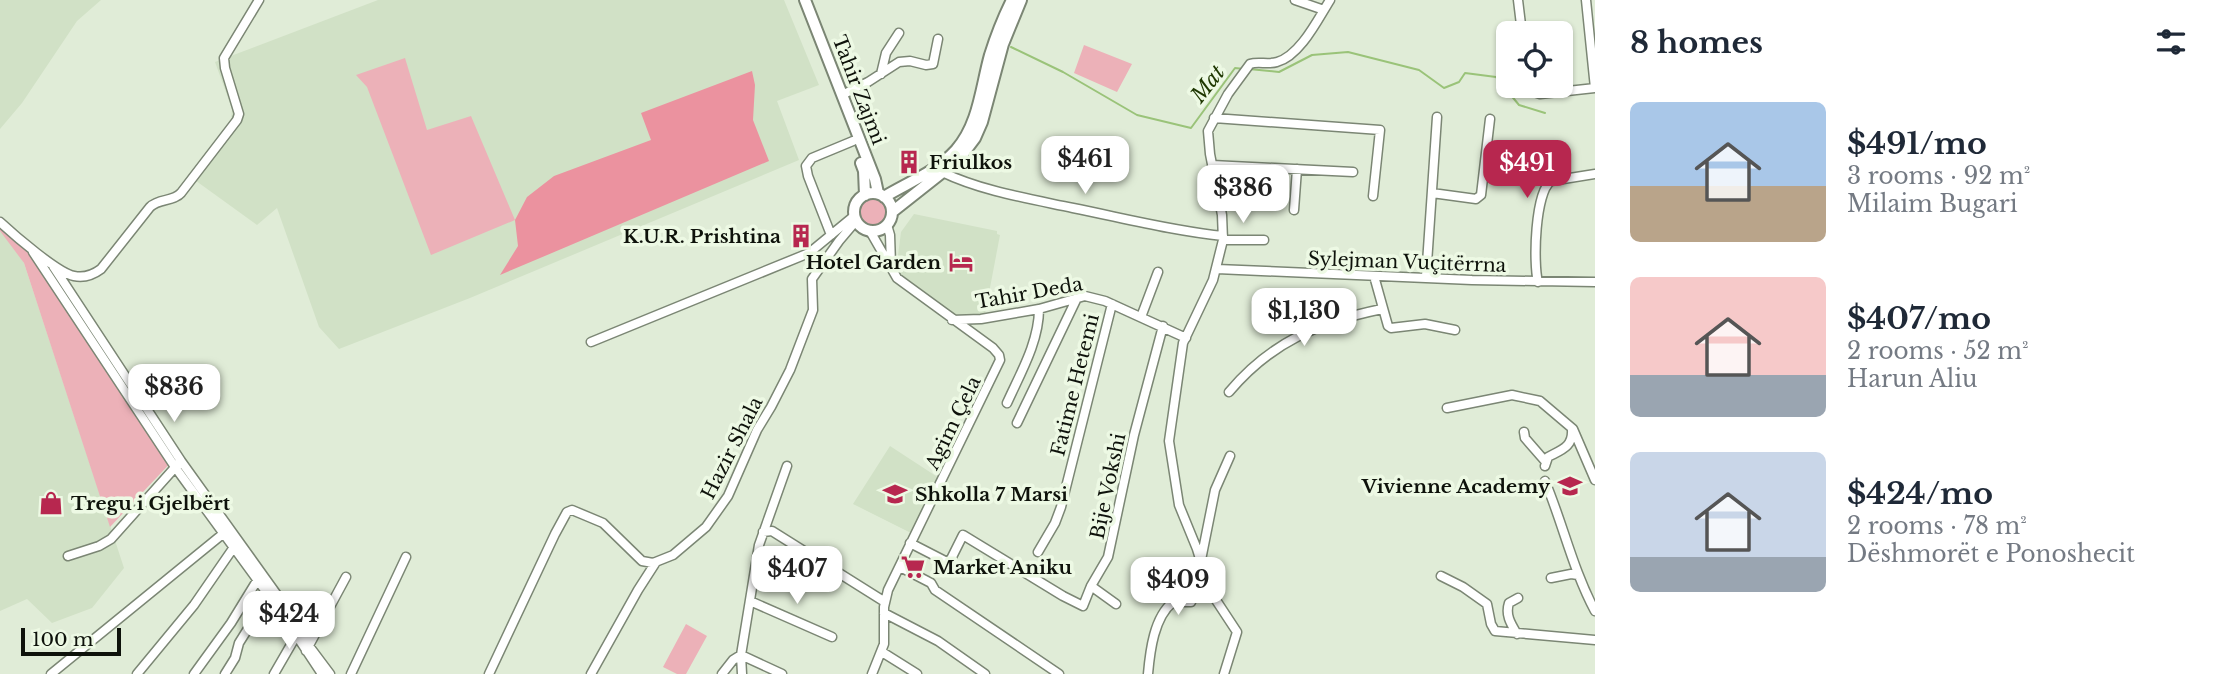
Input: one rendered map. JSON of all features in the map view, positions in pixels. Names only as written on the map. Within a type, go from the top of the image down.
[{"type":"street","points":[[0,222],[67,274],[81,277],[95,273],[106,264],[150,207],[158,201],[177,197],[181,193],[237,120],[239,114],[225,68],[225,58],[259,0]]},
{"type":"street","name":"Tahir Zajmi","points":[[799,0],[864,171],[864,195]]},
{"type":"street","name":"Tahir Zajmi","points":[[805,0],[881,195]]},
{"type":"street","points":[[1012,0],[990,54],[968,134],[956,150],[918,179],[881,195],[864,195],[855,204],[855,219],[862,228],[870,231],[887,225],[892,212],[942,173],[970,146],[978,131],[1000,52],[1021,0]]},
{"type":"street","points":[[1295,0],[1324,10]]},
{"type":"street","points":[[1224,674],[1237,632],[1214,600],[1204,574],[1179,505],[1170,448],[1170,427],[1181,351],[1217,269],[1223,238],[1208,131],[1246,69],[1254,62],[1273,63],[1284,59],[1304,40],[1330,0]]},
{"type":"street","points":[[1518,0],[1521,21]]},
{"type":"street","points":[[1573,91],[1595,88],[1586,0]]},
{"type":"street","points":[[880,75],[887,53],[899,33]]},
{"type":"street","points":[[842,95],[904,61],[933,64],[938,39]]},
{"type":"street","points":[[1426,278],[1437,117]]},
{"type":"street","points":[[1214,118],[1380,130],[1373,196]]},
{"type":"street","points":[[1432,193],[1476,199],[1482,195],[1490,119]]},
{"type":"street","points":[[831,235],[806,166],[812,158],[853,141]]},
{"type":"street","points":[[1212,165],[1353,172]]},
{"type":"street","points":[[1294,210],[1297,169]]},
{"type":"street","points":[[942,173],[1043,202],[1223,238],[1264,240]]},
{"type":"street","points":[[1538,282],[1535,253],[1539,214],[1546,186],[1551,181],[1595,174]]},
{"type":"street","points":[[881,195],[890,204],[892,212]]},
{"type":"street","points":[[591,342],[808,253],[855,219]]},
{"type":"street","name":"Hazir Shala","points":[[656,562],[673,555],[706,527],[728,496],[757,430],[790,370],[813,310],[812,279],[855,219]]},
{"type":"street","points":[[887,225],[891,267]]},
{"type":"street","name":"Agim Çela","points":[[870,231],[897,278],[993,348],[1000,360],[885,602],[882,652],[872,674]]},
{"type":"street","points":[[29,247],[224,533],[269,595],[278,602]]},
{"type":"street","points":[[51,262],[178,464],[278,602],[278,611],[285,610]]},
{"type":"street","name":"Sylejman Vuçitërrna","points":[[1217,269],[1595,282]]},
{"type":"street","points":[[1141,317],[1158,272]]},
{"type":"street","points":[[1374,276],[1386,323],[1391,328],[1425,324],[1455,330]]},
{"type":"street","name":"Tahir Deda","points":[[952,320],[981,319],[1039,309],[1085,296],[1112,304],[1186,338]]},
{"type":"street","points":[[1017,423],[1076,300]]},
{"type":"street","name":"Fatime Hetemi","points":[[1038,552],[1061,507],[1112,304]]},
{"type":"street","points":[[1007,403],[1037,329],[1039,309]]},
{"type":"street","points":[[1229,392],[1255,364],[1299,334],[1331,321],[1382,309]]},
{"type":"street","name":"Bije Vokshi","points":[[911,543],[950,561],[963,535],[1083,606],[1108,557],[1163,326]]},
{"type":"street","points":[[1447,408],[1512,395],[1540,401],[1571,427],[1595,480]]},
{"type":"street","points":[[1524,432],[1525,438],[1545,464],[1548,457],[1570,443],[1571,427]]},
{"type":"street","points":[[1201,560],[1215,490],[1230,456]]},
{"type":"street","points":[[68,556],[111,539],[178,464]]},
{"type":"street","points":[[742,674],[741,655],[759,545],[787,466]]},
{"type":"street","points":[[1545,481],[1559,514],[1578,575],[1595,611]]},
{"type":"street","points":[[489,674],[569,510],[603,523],[642,561],[656,562],[591,674]]},
{"type":"street","points":[[763,532],[772,531],[885,602]]},
{"type":"street","points":[[51,674],[224,533]]},
{"type":"street","points":[[137,674],[194,605],[234,547]]},
{"type":"street","points":[[351,674],[407,557]]},
{"type":"street","points":[[900,566],[931,583],[935,590],[1059,674]]},
{"type":"street","points":[[1148,674],[1162,614],[1175,601],[1191,602],[1204,574]]},
{"type":"street","points":[[1551,578],[1578,575]]},
{"type":"street","points":[[1441,576],[1487,604],[1495,631],[1595,640]]},
{"type":"street","points":[[308,648],[346,577]]},
{"type":"street","points":[[194,674],[231,623],[258,579]]},
{"type":"street","points":[[1091,586],[1116,604]]},
{"type":"street","points":[[225,674],[235,658],[239,643],[269,595]]},
{"type":"street","points":[[1517,634],[1507,615],[1509,603],[1518,598]]},
{"type":"street","points":[[750,601],[832,637]]},
{"type":"street","points":[[285,610],[326,673]]},
{"type":"street","points":[[285,610],[296,636],[308,648]]},
{"type":"street","points":[[884,613],[938,641],[985,674]]},
{"type":"street","points":[[274,674],[296,636]]},
{"type":"street","points":[[882,652],[917,674]]},
{"type":"street","points":[[722,674],[733,660],[741,655]]},
{"type":"street","points":[[741,655],[782,674]]},
{"type":"shaded area","points":[[0,0],[101,0],[77,21],[22,103],[0,129]]},
{"type":"shaded area","points":[[378,0],[784,0],[819,85],[777,101],[799,160],[470,298],[339,349],[319,327],[277,208],[257,225],[192,178],[231,122],[232,109],[215,62]]},
{"type":"shaded area","points":[[1084,45],[1132,64],[1117,92],[1074,73]]},
{"type":"shaded area","points":[[405,58],[427,130],[471,116],[515,220],[431,255],[367,87],[356,75]]},
{"type":"shaded area","points":[[752,71],[755,85],[753,120],[769,161],[500,275],[518,246],[515,220],[527,197],[554,176],[651,140],[641,113]]},
{"type":"shaded area","points":[[873,197],[884,201],[888,212],[884,223],[873,227],[862,223],[858,212],[862,201]]},
{"type":"shaded area","points":[[914,214],[997,231],[1000,235],[985,314],[955,315],[896,271],[901,232]]},
{"type":"shaded area","points":[[0,222],[52,263],[111,358],[129,396],[176,457],[110,527],[24,263],[0,231]]},
{"type":"shaded area","points":[[2,229],[24,263],[124,568],[92,608],[52,623],[27,599],[0,611]]},
{"type":"shaded area","name":"Shkolla 7 Marsi","points":[[890,446],[939,478],[913,534],[853,504]]},
{"type":"shaded area","points":[[686,624],[707,636],[686,674],[677,674],[663,667]]},
{"type":"waterway","name":"Mat","points":[[1011,47],[1063,72],[1137,115],[1191,128],[1235,68],[1244,69]]},
{"type":"waterway","name":"Mat","points":[[1249,69],[1279,72],[1312,55],[1348,52],[1419,70],[1444,88],[1459,82],[1465,73],[1496,77],[1519,105],[1545,113]]},
{"type":"place","name":"Friulkos","points":[[909,162]]},
{"type":"place","name":"K.U.R. Prishtina","points":[[801,236]]},
{"type":"place","name":"Hotel Garden","points":[[961,262]]},
{"type":"place","name":"Vivienne Academy","points":[[1570,486]]},
{"type":"place","name":"Shkolla 7 Marsi","points":[[895,494]]},
{"type":"place","name":"Tregu i Gjelbërt","points":[[51,503]]},
{"type":"place","name":"Market Aniku","points":[[913,567]]}]
